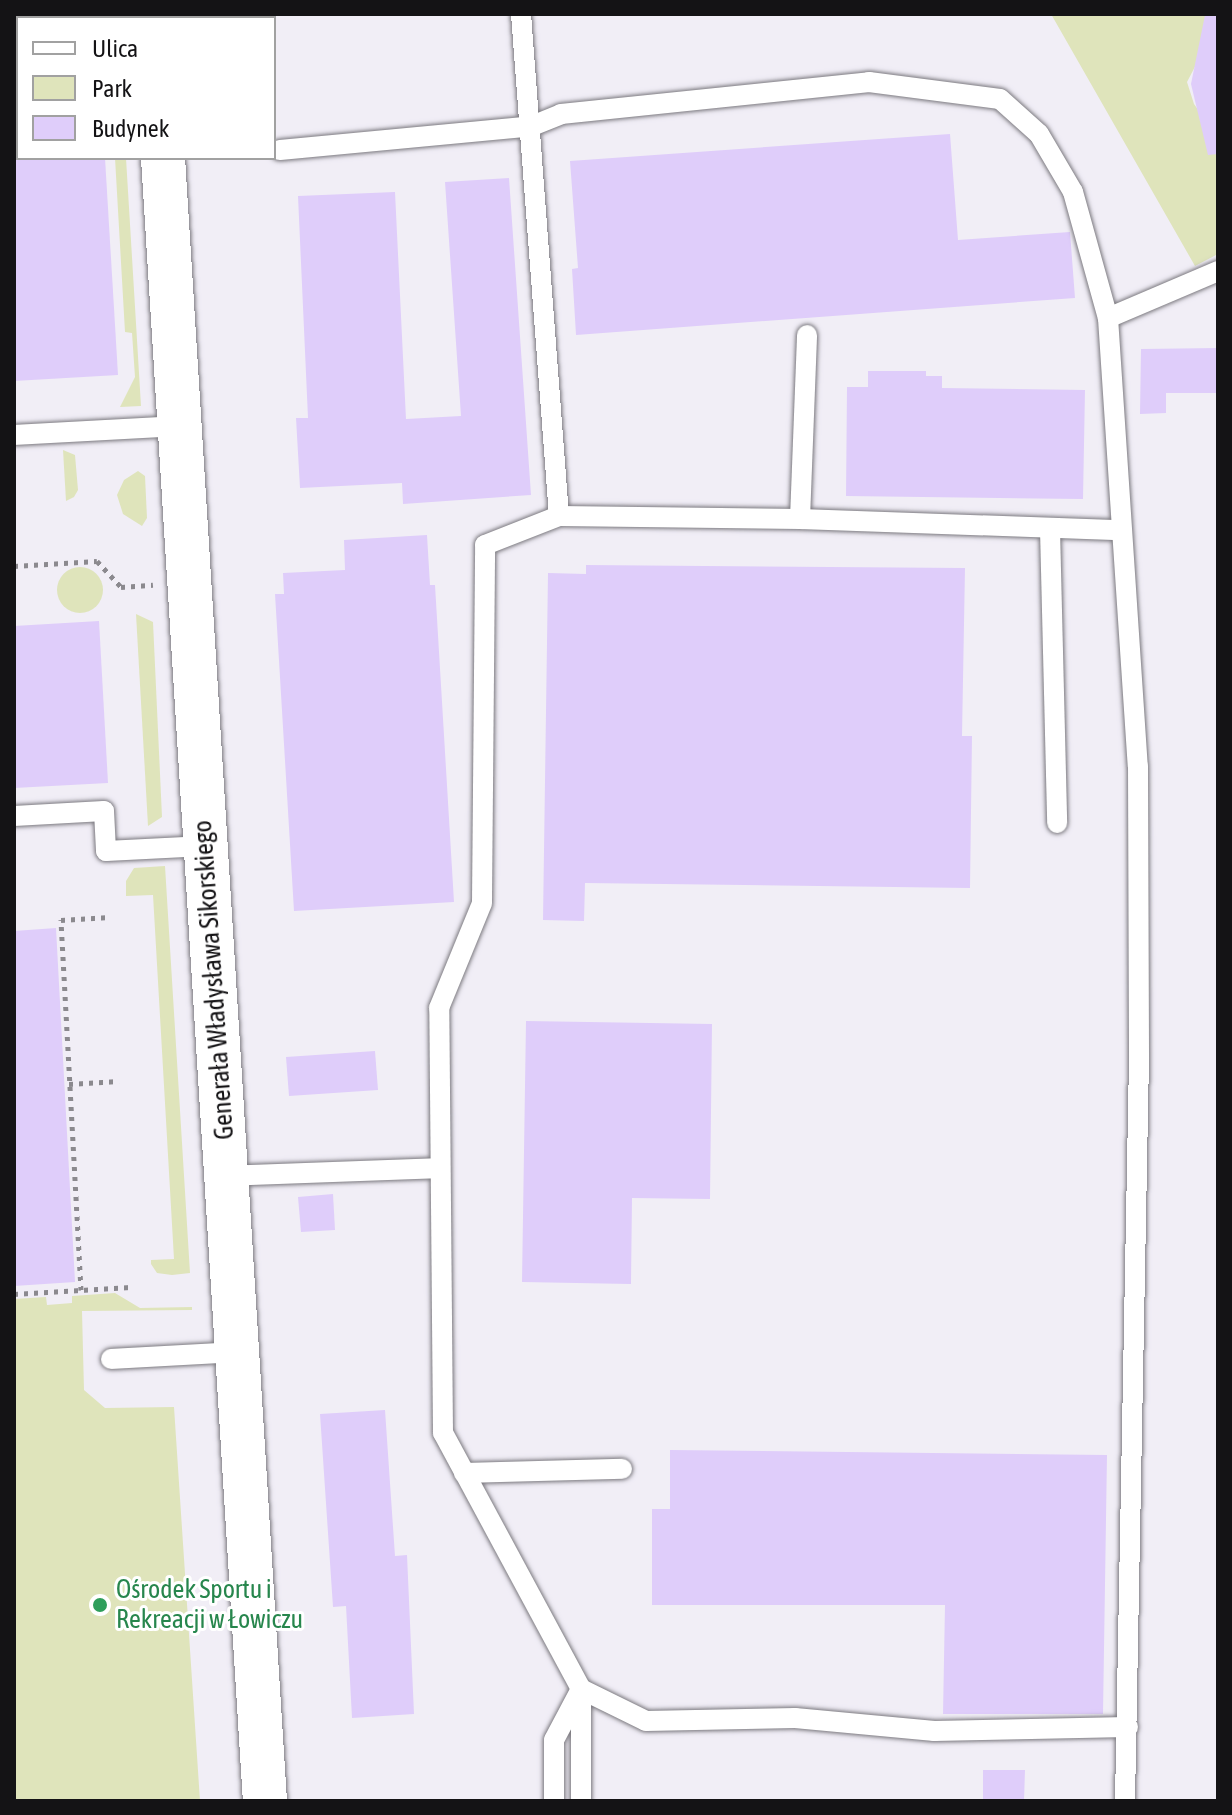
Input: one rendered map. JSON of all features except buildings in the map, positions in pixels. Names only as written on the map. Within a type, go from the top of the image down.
[{"type":"street","name":"Generała Władysława Sikorskiego","points":[[163,160],[265,1801]]},
{"type":"lane","points":[[521,14],[532,126],[559,516]]},
{"type":"lane","points":[[280,150],[532,126],[561,114],[869,82],[1000,99],[1039,134],[1073,192],[1108,318],[1138,797],[1139,1059],[1125,1801]]},
{"type":"lane","points":[[1108,318],[1218,271]]},
{"type":"lane","points":[[800,519],[807,335]]},
{"type":"lane","points":[[14,435],[179,426]]},
{"type":"lane","points":[[581,1801],[581,1689],[443,1433],[439,1008],[482,903],[485,545],[559,516],[800,519],[1121,530]]},
{"type":"lane","points":[[1050,529],[1057,823]]},
{"type":"lane","points":[[14,816],[104,811],[106,851],[205,846]]},
{"type":"lane","points":[[226,1176],[440,1168]]},
{"type":"lane","points":[[111,1359],[237,1352]]},
{"type":"lane","points":[[464,1473],[622,1469]]},
{"type":"lane","points":[[581,1689],[646,1721],[795,1718],[934,1731],[1128,1727]]},
{"type":"lane","points":[[554,1801],[554,1740],[581,1689]]},
{"type":"path","points":[[14,566],[97,561],[121,587],[158,585]]},
{"type":"path","points":[[81,1290],[61,920],[110,917]]},
{"type":"path","points":[[69,1084],[119,1081]]},
{"type":"path","points":[[14,1294],[131,1287]]},
{"type":"green space","points":[[1051,14],[1218,14],[1218,51],[1198,61],[1187,82],[1194,104],[1218,138],[1218,254],[1195,266]]},
{"type":"green space","points":[[115,160],[126,160],[141,406],[120,407],[135,377],[132,333],[125,332]]},
{"type":"green space","points":[[63,450],[75,455],[78,490],[74,497],[66,501]]},
{"type":"green space","points":[[138,471],[145,476],[147,518],[142,526],[123,514],[117,495],[124,480]]},
{"type":"green space","points":[[80,567],[96,574],[103,590],[96,606],[80,613],[64,606],[57,590],[64,574]]},
{"type":"green space","points":[[136,614],[153,622],[162,817],[148,826]]},
{"type":"green space","points":[[165,866],[190,1273],[172,1275],[157,1273],[151,1264],[151,1260],[174,1259],[153,895],[126,896],[126,881],[134,868]]},
{"type":"green space","name":"Ośrodek Sportu i Rekreacji w Łowiczu","points":[[115,1293],[140,1308],[192,1307],[192,1310],[82,1311],[84,1390],[105,1408],[174,1407],[200,1801],[14,1801],[14,1299],[46,1297],[47,1305],[72,1303],[72,1296]]},
{"type":"place","name":"Ośrodek Sportu i Rekreacji w Łowiczu","points":[[100,1605]]}]
